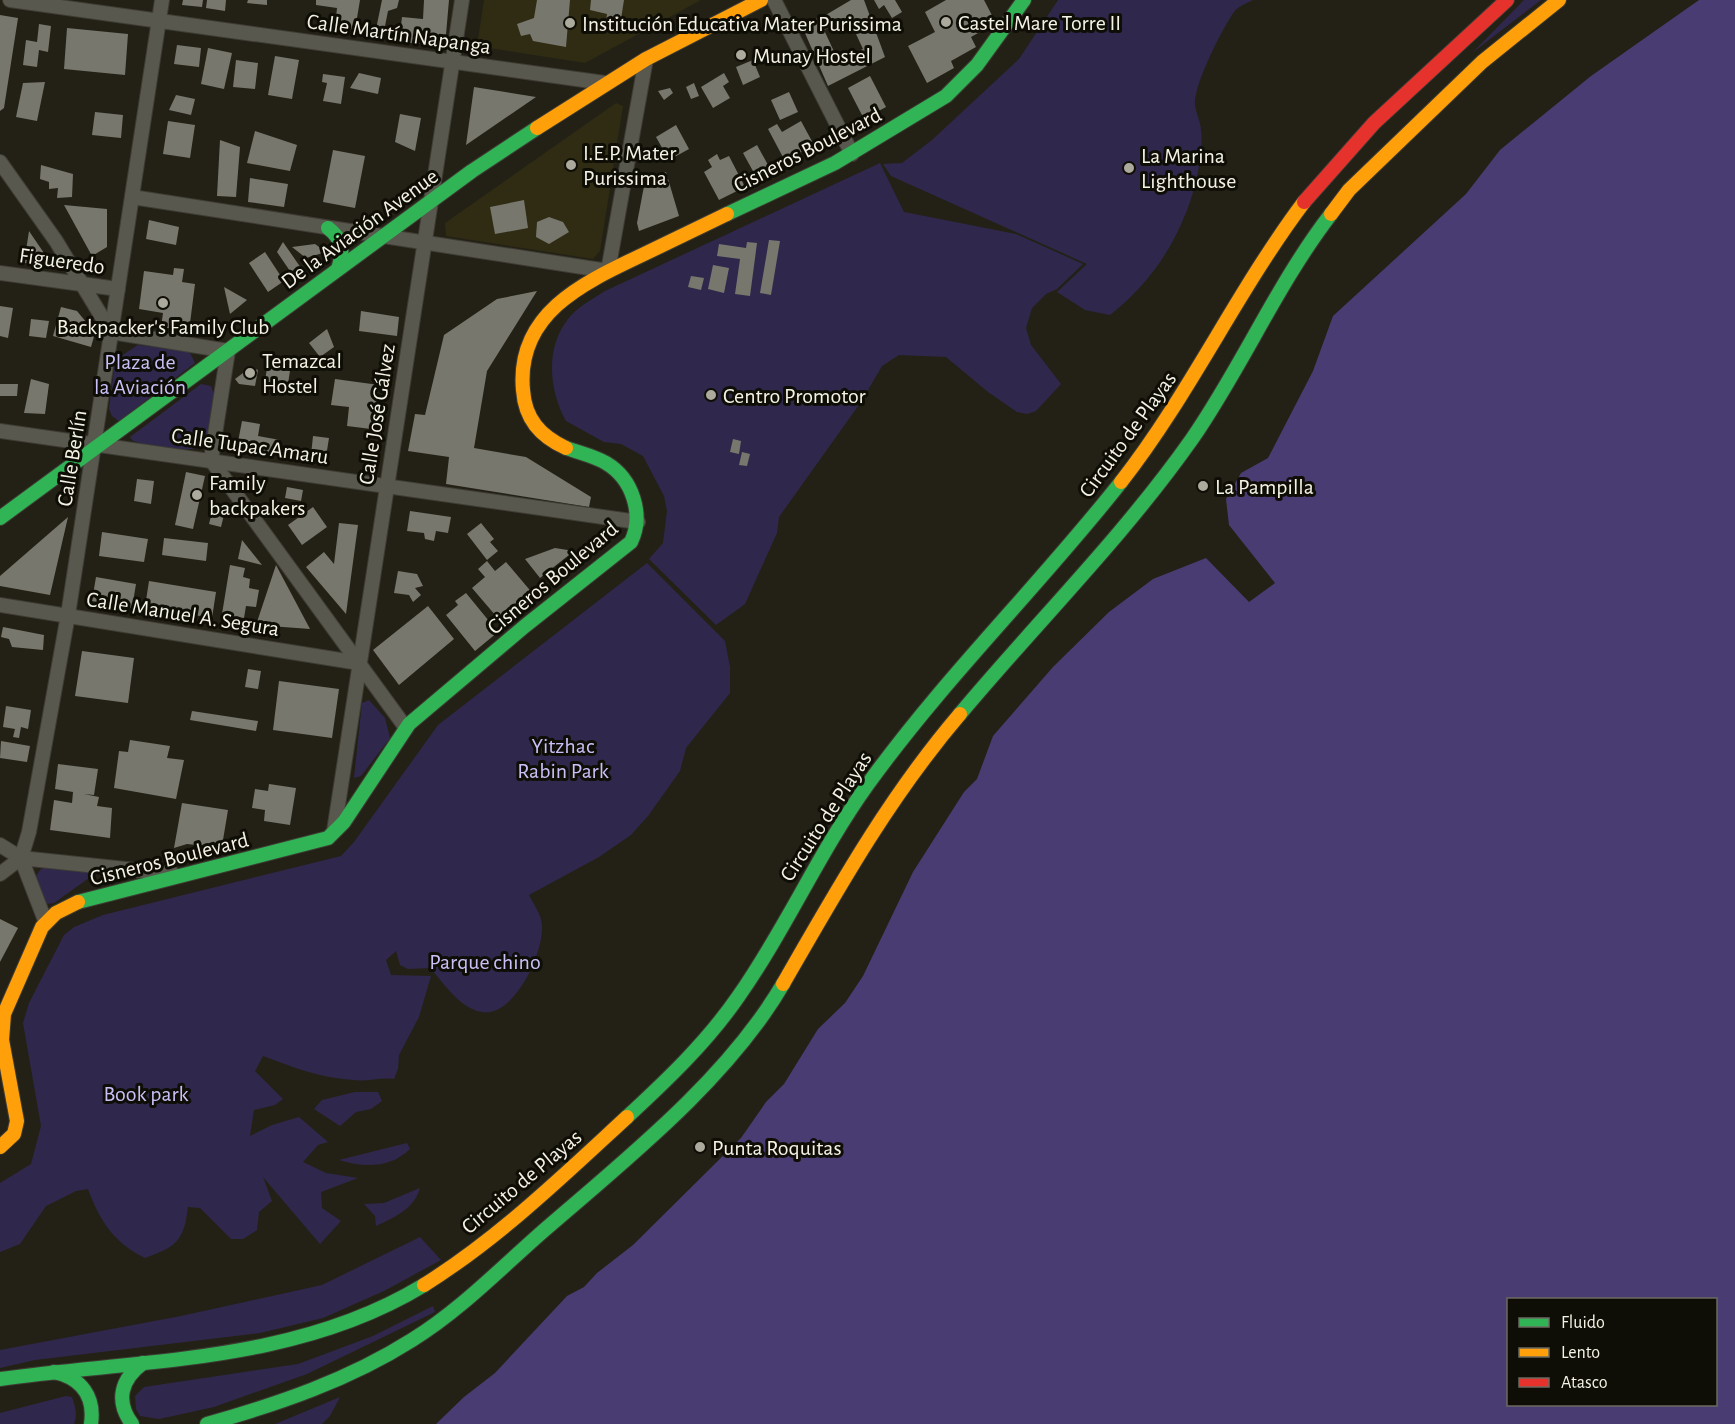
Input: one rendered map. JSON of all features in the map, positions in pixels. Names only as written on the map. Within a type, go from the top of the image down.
[{"type":"main road","name":"De la Aviación Avenue","points":[[0,518],[94,446],[228,351],[430,201],[605,82],[645,58],[761,0]]},
{"type":"main road","name":"Cisneros Boulevard","points":[[0,1147],[14,1134],[17,1121],[3,1040],[2,1019],[46,923],[56,913],[74,903],[322,841],[334,834],[406,728],[525,626],[631,542],[638,522],[630,489],[619,470],[555,442],[541,433],[530,420],[525,406],[525,368],[531,343],[540,324],[554,306],[609,271],[852,154],[946,96],[977,65],[1024,0]]},
{"type":"main road","name":"Circuito de Playas","points":[[0,1379],[256,1348],[320,1333],[372,1313],[406,1296],[529,1206],[675,1071],[723,1018],[741,993],[834,835],[900,741],[963,662],[1101,507],[1172,413],[1273,247],[1302,205],[1336,162],[1507,0]]},
{"type":"main road","points":[[207,1424],[293,1398],[342,1378],[414,1340],[437,1324],[549,1228],[637,1149],[721,1067],[765,1015],[863,845],[924,756],[1140,508],[1192,437],[1307,245],[1349,190],[1482,62],[1559,0]]},
{"type":"main road","points":[[328,228],[338,236],[343,248],[338,269]]},
{"type":"main road","points":[[132,1424],[124,1413],[120,1394],[128,1375],[143,1363]]},
{"type":"main road","points":[[53,1372],[74,1378],[83,1385],[93,1404],[91,1424]]},
{"type":"street","name":"Calle Martín Napanga","points":[[10,0],[605,82]]},
{"type":"street","name":"Calle Berlín","points":[[21,858],[29,832],[68,615],[162,0]]},
{"type":"street","name":"Calle José Gálvez","points":[[334,834],[462,0]]},
{"type":"street","points":[[774,0],[852,154]]},
{"type":"street","points":[[132,197],[609,271],[645,58]]},
{"type":"street","points":[[0,162],[84,285],[111,332],[228,351],[212,460],[406,728]]},
{"type":"street","name":"Figueredo","points":[[0,273],[118,289]]},
{"type":"street","name":"Calle Tupac Amaru","points":[[0,431],[638,522]]},
{"type":"street","name":"Calle Manuel A. Segura","points":[[0,605],[359,663]]},
{"type":"street","points":[[0,845],[21,858],[187,876]]},
{"type":"street","points":[[0,874],[21,858]]},
{"type":"street","points":[[21,858],[46,923]]},
{"type":"shaded area","name":"Institución Educativa Mater Purissima","points":[[484,0],[701,0],[585,63],[477,46]]},
{"type":"shaded area","points":[[1699,0],[1735,0],[1735,1424],[436,1424],[464,1397],[495,1373],[567,1296],[584,1287],[597,1273],[633,1245],[741,1138],[766,1102],[784,1084],[818,1029],[845,1003],[863,976],[913,872],[964,792],[977,779],[993,736],[1053,667],[1109,612],[1153,579],[1206,558],[1249,602],[1275,583],[1229,525],[1226,499],[1241,473],[1268,458],[1313,371],[1333,316],[1466,194],[1500,150],[1591,76]]},
{"type":"shaded area","name":"I.E.P. Mater Purissima","points":[[616,103],[623,106],[600,251],[593,259],[446,236],[445,223]]},
{"type":"green space","points":[[1058,0],[1253,0],[1234,12],[1209,58],[1199,85],[1195,105],[1201,128],[1200,156],[1196,182],[1183,220],[1153,272],[1126,302],[1110,315],[1085,310],[1057,292],[1087,264],[891,176],[883,164],[902,163],[932,140],[1019,59]]},
{"type":"green space","points":[[1524,0],[1541,0],[1472,53]]},
{"type":"green space","name":"Centro Promotor","points":[[880,163],[904,212],[1016,234],[1083,264],[1057,289],[1046,294],[1032,308],[1026,328],[1031,345],[1061,384],[1036,411],[1027,414],[1017,412],[988,392],[946,357],[899,355],[882,366],[861,402],[779,517],[777,533],[745,604],[716,625],[649,559],[663,543],[667,511],[664,496],[643,456],[621,444],[604,442],[566,421],[553,383],[552,369],[556,343],[568,319],[605,291]]},
{"type":"green space","name":"Plaza de la Aviación","points":[[138,345],[189,351],[195,363],[119,421],[112,416],[109,409],[115,360]]},
{"type":"green space","name":"Plaza de la Aviación","points":[[201,384],[211,386],[215,397],[209,439],[204,445],[185,450],[151,446],[133,441],[130,437]]},
{"type":"green space","points":[[647,563],[725,641],[730,667],[730,693],[686,748],[680,771],[648,816],[631,835],[599,857],[529,895],[540,917],[541,937],[533,966],[516,994],[494,1011],[474,1010],[460,1001],[430,968],[408,969],[400,965],[396,951],[386,960],[391,975],[431,976],[419,1017],[399,1055],[398,1069],[394,1079],[341,1079],[296,1068],[263,1056],[255,1071],[283,1099],[275,1105],[254,1110],[250,1136],[272,1125],[299,1117],[328,1142],[318,1145],[303,1162],[326,1173],[358,1178],[321,1192],[322,1208],[341,1221],[320,1244],[263,1177],[272,1201],[259,1212],[257,1230],[243,1239],[231,1239],[200,1208],[188,1207],[184,1228],[177,1241],[164,1250],[145,1258],[125,1245],[109,1230],[88,1189],[76,1191],[46,1206],[20,1244],[0,1252],[0,1183],[31,1164],[41,1126],[23,1023],[29,1003],[64,935],[74,927],[103,915],[341,856],[354,842],[438,725]]},
{"type":"green space","points":[[369,700],[385,718],[390,738],[361,776],[354,778],[362,703]]},
{"type":"green space","points":[[47,867],[86,871],[89,878],[54,903],[47,904],[35,877],[41,869]]},
{"type":"green space","points":[[355,1092],[378,1092],[382,1101],[371,1109],[356,1112],[340,1126],[314,1109],[322,1100]]},
{"type":"green space","points":[[407,1143],[410,1149],[386,1163],[367,1165],[339,1160]]},
{"type":"green space","points":[[420,1188],[408,1207],[397,1216],[376,1226],[375,1216],[364,1204],[384,1203]]},
{"type":"green space","points":[[420,1237],[441,1260],[384,1291],[323,1318],[260,1333],[35,1360],[0,1368],[0,1350],[181,1316],[322,1285]]},
{"type":"green space","points":[[433,1306],[435,1312],[307,1374],[214,1407],[159,1419],[140,1416],[136,1409],[135,1396],[144,1387],[298,1364],[373,1336]]},
{"type":"green space","points":[[66,1396],[72,1397],[74,1404],[76,1414],[74,1424],[0,1424],[0,1413]]},
{"type":"green space","points":[[340,1397],[330,1416],[322,1424],[275,1424]]},
{"type":"building","points":[[183,0],[203,0],[202,7],[182,5]]},
{"type":"building","points":[[207,0],[226,0],[225,11],[206,8]]},
{"type":"building","points":[[248,0],[267,0],[267,5],[247,3]]},
{"type":"building","points":[[316,0],[360,0],[355,30],[335,27],[337,8],[316,5]]},
{"type":"building","points":[[382,0],[399,0],[397,8],[388,11],[383,36],[375,34]]},
{"type":"building","points":[[424,0],[449,0],[445,46],[399,42],[402,17],[423,19]]},
{"type":"building","points":[[537,0],[570,0],[566,47],[533,41],[530,34],[521,36],[517,24],[534,18]]},
{"type":"building","points":[[591,0],[624,0],[621,19],[606,22],[607,14],[590,10]]},
{"type":"building","points":[[851,0],[864,0],[885,57],[828,86],[801,24],[824,16]],"holes":[[[849,19],[863,49],[838,60],[824,30]]]},
{"type":"building","points":[[874,0],[895,0],[902,12],[892,18],[884,5],[879,9]]},
{"type":"building","points":[[946,0],[984,0],[996,23],[971,37],[976,47],[951,61],[954,68],[927,83],[908,46],[935,32],[925,12]]},
{"type":"building","points":[[0,15],[18,18],[4,108],[0,111]]},
{"type":"building","points":[[39,24],[51,26],[48,52],[39,50],[37,67],[23,65],[26,40],[37,42]]},
{"type":"building","points":[[67,28],[128,34],[125,75],[64,69]]},
{"type":"building","points":[[177,45],[201,48],[199,67],[174,64]]},
{"type":"building","points":[[208,48],[232,53],[224,89],[201,84]]},
{"type":"building","points":[[275,56],[299,60],[292,99],[268,95]]},
{"type":"building","points":[[236,60],[258,63],[255,89],[233,87]]},
{"type":"building","points":[[753,60],[760,77],[743,85],[736,67]]},
{"type":"building","points":[[359,73],[381,78],[378,94],[350,88]]},
{"type":"building","points":[[724,73],[729,82],[723,86],[730,98],[713,108],[701,87]]},
{"type":"building","points":[[323,74],[345,77],[341,104],[323,101],[327,83],[322,82]]},
{"type":"building","points":[[870,76],[886,107],[864,119],[848,88]]},
{"type":"building","points":[[45,82],[37,121],[16,117],[23,83]]},
{"type":"building","points":[[694,83],[699,96],[691,99],[686,87]]},
{"type":"building","points":[[474,87],[536,97],[466,145]]},
{"type":"building","points":[[670,88],[673,93],[664,100],[658,91]]},
{"type":"building","points":[[789,92],[798,112],[780,120],[771,100]]},
{"type":"building","points":[[176,95],[195,99],[191,115],[169,110]]},
{"type":"building","points":[[95,112],[123,115],[121,138],[92,135]]},
{"type":"building","points":[[400,114],[421,118],[415,151],[395,142]]},
{"type":"building","points":[[168,121],[195,125],[190,158],[163,154]]},
{"type":"building","points":[[801,121],[814,145],[785,161],[768,129],[777,124],[782,132]]},
{"type":"building","points":[[676,125],[689,149],[669,160],[656,137]]},
{"type":"building","points":[[255,131],[297,145],[290,171],[247,163]]},
{"type":"building","points":[[220,140],[240,147],[236,197],[217,196]]},
{"type":"building","points":[[757,145],[773,174],[759,182],[743,153]]},
{"type":"building","points":[[333,150],[365,156],[355,208],[323,202]]},
{"type":"building","points":[[717,154],[720,160],[729,156],[745,187],[719,200],[704,172],[712,167],[708,160]]},
{"type":"building","points":[[41,165],[73,174],[72,197],[57,198],[58,188],[49,189],[49,182],[40,179]]},
{"type":"building","points":[[666,172],[679,216],[639,231],[637,223],[645,181]]},
{"type":"building","points":[[250,178],[288,184],[284,207],[248,202]]},
{"type":"building","points":[[524,200],[528,228],[495,234],[490,207]]},
{"type":"building","points":[[64,205],[107,209],[107,247],[92,256]]},
{"type":"building","points":[[549,217],[563,222],[569,232],[549,244],[536,237],[537,222]]},
{"type":"building","points":[[149,220],[179,227],[176,245],[146,239]]},
{"type":"building","points":[[29,231],[46,256],[45,265],[24,263]]},
{"type":"building","points":[[769,240],[780,241],[771,295],[760,293]]},
{"type":"building","points":[[283,242],[301,268],[292,274],[277,252]]},
{"type":"building","points":[[747,242],[757,243],[750,296],[735,294],[740,259],[717,256],[719,244],[746,248]]},
{"type":"building","points":[[315,244],[326,252],[306,258],[292,247]]},
{"type":"building","points":[[265,252],[284,281],[268,292],[249,263]]},
{"type":"building","points":[[713,265],[729,268],[724,293],[708,289]]},
{"type":"building","points":[[174,268],[184,269],[182,282],[195,284],[189,331],[161,327],[163,313],[139,309],[144,271],[173,275]]},
{"type":"building","points":[[691,276],[704,278],[701,290],[688,287]]},
{"type":"building","points":[[224,287],[247,300],[230,314]]},
{"type":"building","points":[[537,291],[487,371],[474,448],[526,457],[591,497],[589,507],[446,484],[449,457],[408,451],[415,414],[425,415],[444,335],[497,299]]},
{"type":"building","points":[[0,306],[13,308],[8,338],[0,336]]},
{"type":"building","points":[[61,307],[77,311],[95,333],[91,347],[53,336]]},
{"type":"building","points":[[361,311],[399,317],[397,336],[359,331]]},
{"type":"building","points":[[31,319],[49,321],[46,338],[29,336]]},
{"type":"building","points":[[327,329],[334,347],[320,357],[309,343]]},
{"type":"building","name":"Temazcal Hostel","points":[[251,367],[258,370],[255,386],[239,384],[235,379]]},
{"type":"building","points":[[267,368],[290,371],[287,390],[264,387]]},
{"type":"building","points":[[31,379],[49,384],[45,414],[24,413]]},
{"type":"building","points":[[335,379],[379,385],[375,411],[381,412],[379,430],[347,426],[349,407],[331,405]]},
{"type":"building","points":[[0,384],[18,384],[17,396],[0,396]]},
{"type":"building","points":[[242,421],[260,424],[258,436],[280,440],[278,454],[237,447]]},
{"type":"building","points":[[313,436],[329,438],[326,457],[311,455]]},
{"type":"building","points":[[733,439],[741,441],[739,454],[730,452]]},
{"type":"building","points":[[742,452],[750,454],[747,466],[739,465]]},
{"type":"building","points":[[186,472],[205,476],[193,529],[175,525]]},
{"type":"building","points":[[137,479],[154,481],[151,504],[134,501]]},
{"type":"building","points":[[287,487],[303,490],[301,501],[285,498]]},
{"type":"building","points":[[313,507],[327,527],[302,545],[288,525]]},
{"type":"building","points":[[410,511],[451,517],[448,533],[436,531],[434,541],[425,539],[424,533],[407,531]]},
{"type":"building","points":[[212,512],[224,515],[221,527],[209,524]]},
{"type":"building","points":[[68,517],[50,595],[0,586],[0,576]]},
{"type":"building","points":[[339,523],[358,525],[346,614],[306,567],[324,552],[334,564]]},
{"type":"building","points":[[481,523],[494,539],[490,542],[498,551],[487,560],[467,534]]},
{"type":"building","points":[[102,532],[148,539],[144,562],[99,556]]},
{"type":"building","points":[[164,538],[208,543],[206,561],[162,555]]},
{"type":"building","points":[[242,540],[262,565],[238,559]]},
{"type":"building","points":[[555,548],[574,551],[540,578],[525,559]]},
{"type":"building","points":[[487,561],[495,571],[506,562],[534,595],[502,623],[472,588],[485,577],[478,569]]},
{"type":"building","points":[[230,565],[245,568],[243,577],[250,579],[249,588],[259,590],[256,607],[246,606],[244,618],[222,614]]},
{"type":"building","points":[[276,565],[310,629],[256,625]]},
{"type":"building","points":[[398,571],[417,574],[423,586],[415,588],[421,595],[413,602],[409,595],[394,593]]},
{"type":"building","points":[[96,577],[136,584],[132,608],[92,601]]},
{"type":"building","points":[[149,581],[216,592],[212,618],[145,607]]},
{"type":"building","points":[[466,593],[498,632],[475,651],[446,615],[458,605],[455,601]]},
{"type":"building","points":[[428,606],[454,639],[399,685],[373,650]]},
{"type":"building","points":[[3,627],[44,635],[43,650],[12,647],[9,639],[1,637]]},
{"type":"building","points":[[82,651],[134,658],[128,703],[75,696]]},
{"type":"building","points":[[248,669],[261,671],[258,689],[245,687]]},
{"type":"building","points":[[279,681],[339,689],[332,738],[273,730]]},
{"type":"building","points":[[6,706],[31,710],[28,729],[21,727],[19,738],[13,737],[15,729],[3,727]]},
{"type":"building","points":[[192,711],[258,721],[256,731],[190,720]]},
{"type":"building","points":[[130,740],[170,746],[167,758],[184,760],[176,799],[114,788],[119,751],[128,752]]},
{"type":"building","points":[[1,741],[30,746],[27,762],[0,758]]},
{"type":"building","points":[[58,764],[98,769],[94,795],[84,794],[99,797],[97,806],[112,808],[110,838],[50,830],[54,800],[72,803],[73,792],[55,789]]},
{"type":"building","points":[[269,784],[296,788],[290,825],[264,821],[265,810],[252,808],[255,789],[268,791]]},
{"type":"building","points":[[182,803],[228,810],[223,840],[206,846],[187,844],[174,848]]},
{"type":"building","points":[[0,919],[18,928],[0,962]]},
{"type":"traffic: fast","points":[[727,214],[835,163],[946,96],[977,65],[1024,0]]},
{"type":"traffic: fast","points":[[0,518],[472,171],[537,128]]},
{"type":"traffic: fast","points":[[960,714],[1109,545],[1192,439],[1276,297],[1331,214]]},
{"type":"traffic: fast","points":[[328,228],[337,237],[341,246],[338,269]]},
{"type":"traffic: fast","points":[[78,902],[328,838],[344,822],[409,724],[525,626],[631,542],[635,532],[636,509],[634,498],[623,478],[606,463],[566,448]]},
{"type":"traffic: fast","points":[[627,1117],[686,1060],[726,1014],[772,945],[850,810],[898,744],[1121,482]]},
{"type":"traffic: fast","points":[[207,1424],[260,1408],[338,1379],[388,1354],[429,1329],[478,1290],[672,1118],[733,1053],[760,1019],[783,984]]},
{"type":"traffic: fast","points":[[0,1379],[164,1361],[272,1344],[324,1330],[375,1311],[424,1285]]},
{"type":"traffic: fast","points":[[132,1424],[123,1407],[123,1391],[125,1383],[143,1363]]},
{"type":"traffic: fast","points":[[54,1372],[72,1379],[84,1390],[91,1405],[91,1424]]},
{"type":"traffic: slow","points":[[537,128],[646,59],[761,0]]},
{"type":"traffic: slow","points":[[1331,214],[1349,190],[1482,62],[1559,0]]},
{"type":"traffic: slow","points":[[1121,482],[1169,414],[1257,271],[1304,202]]},
{"type":"traffic: slow","points":[[566,448],[541,432],[531,418],[524,400],[524,364],[530,341],[542,321],[576,290],[618,266],[727,214]]},
{"type":"traffic: slow","points":[[783,984],[844,879],[887,811],[960,714]]},
{"type":"traffic: slow","points":[[0,1147],[14,1134],[17,1121],[2,1040],[4,1014],[42,927],[56,913],[78,902]]},
{"type":"traffic: slow","points":[[424,1285],[452,1267],[504,1227],[627,1117]]},
{"type":"traffic: jam","points":[[1304,202],[1374,123],[1507,0]]},
{"type":"place","name":"Castel Mare Torre II","points":[[946,22]]},
{"type":"place","name":"Institución Educativa Mater Purissima","points":[[570,23]]},
{"type":"place","name":"Munay Hostel","points":[[741,55]]},
{"type":"place","name":"I.E.P. Mater Purissima","points":[[571,165]]},
{"type":"place","name":"La Marina Lighthouse","points":[[1129,168]]},
{"type":"place","name":"Backpacker's Family Club","points":[[163,303]]},
{"type":"place","name":"Temazcal Hostel","points":[[250,373]]},
{"type":"place","name":"Centro Promotor","points":[[711,395]]},
{"type":"place","name":"La Pampilla","points":[[1203,486]]},
{"type":"place","name":"Family backpakers","points":[[197,495]]},
{"type":"place","name":"Punta Roquitas","points":[[700,1147]]},
{"type":"park label","name":"Yitzhac Rabin Park","points":[[563,758]]},
{"type":"park label","name":"Parque chino","points":[[485,961]]},
{"type":"park label","name":"Book park","points":[[146,1093]]}]
